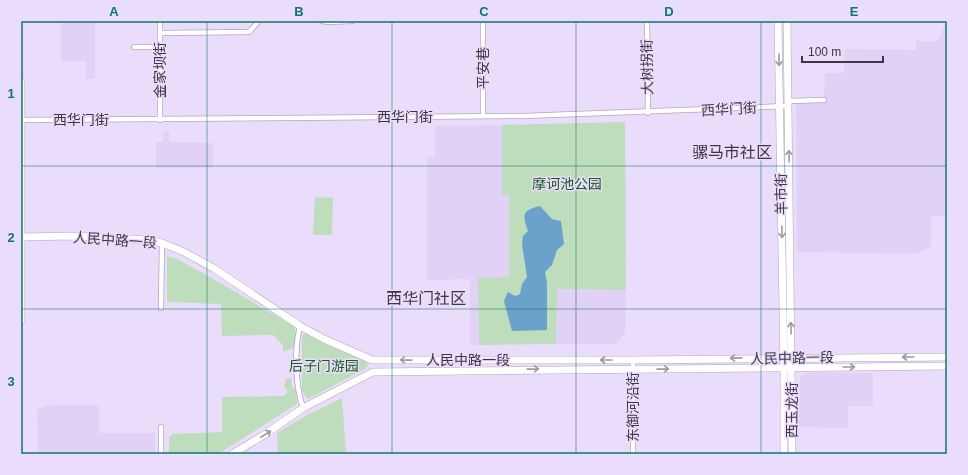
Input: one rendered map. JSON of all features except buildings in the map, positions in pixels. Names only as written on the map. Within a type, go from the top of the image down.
[{"type":"main road","name":"羊市街","points":[[778,21],[788,357]]},
{"type":"main road","name":"羊市街","points":[[787,21],[788,367]]},
{"type":"main road","points":[[21,82],[21,320]]},
{"type":"main road","name":"人民中路一段","points":[[21,237],[72,236],[134,239],[162,243],[215,269],[300,326],[324,339],[372,360],[633,360],[788,357],[947,357]]},
{"type":"main road","points":[[372,360],[374,363],[373,372]]},
{"type":"main road","name":"人民中路一段","points":[[232,454],[264,435],[303,408],[373,372],[947,366]]},
{"type":"main road","name":"西玉龙街","points":[[784,454],[788,367]]},
{"type":"main road","name":"西玉龙街","points":[[788,367],[792,454]]},
{"type":"street","name":"金家坝街","points":[[160,21],[160,120]]},
{"type":"street","points":[[160,33],[249,32],[259,21]]},
{"type":"street","points":[[322,21],[352,21]]},
{"type":"street","name":"平安巷","points":[[483,21],[483,116]]},
{"type":"street","name":"大树拐街","points":[[646,21],[648,113]]},
{"type":"street","points":[[134,47],[160,47]]},
{"type":"street","name":"西华门街","points":[[22,120],[160,120],[648,113],[780,106],[788,103],[824,100]]},
{"type":"street","points":[[162,243],[162,308]]},
{"type":"street","points":[[300,326],[297,337],[297,367],[299,394],[303,408]]},
{"type":"street","name":"东御河沿街","points":[[633,360],[633,454]]},
{"type":"street","points":[[160,427],[160,454]]},
{"type":"shaded area","points":[[61,21],[95,21],[95,79],[86,79],[86,61],[61,61]]},
{"type":"shaded area","points":[[946,21],[947,216],[931,216],[931,246],[916,254],[797,252],[796,103],[824,103],[825,73],[844,73],[845,49],[916,50],[916,41],[937,42]]},
{"type":"shaded area","points":[[502,125],[502,195],[509,195],[509,277],[478,278],[479,345],[470,345],[470,279],[427,280],[427,157],[435,157],[435,126]]},
{"type":"shaded area","points":[[164,131],[169,131],[170,142],[213,143],[213,168],[156,168],[156,142],[163,142]]},
{"type":"shaded area","points":[[557,289],[626,290],[625,332],[616,344],[556,344]]},
{"type":"shaded area","points":[[810,372],[873,373],[873,406],[848,406],[848,428],[799,427],[800,377]]},
{"type":"shaded area","points":[[97,405],[99,407],[99,433],[155,433],[155,454],[38,454],[37,410],[45,406]]},
{"type":"green space","name":"摩诃池公园","points":[[625,122],[626,290],[557,289],[556,344],[479,345],[478,278],[509,277],[509,195],[502,195],[502,125]]},
{"type":"green space","points":[[315,197],[333,198],[332,235],[313,235]]},
{"type":"green space","points":[[167,256],[177,259],[210,277],[295,327],[295,347],[283,352],[283,345],[273,335],[222,336],[221,304],[167,302]]},
{"type":"green space","name":"后子门游园","points":[[306,333],[366,361],[368,366],[308,399],[302,391],[302,336]]},
{"type":"green space","points":[[291,378],[292,388],[296,389],[297,404],[218,454],[169,454],[169,438],[172,434],[222,432],[222,397],[284,396],[287,393],[287,389],[284,387],[286,379]]},
{"type":"green space","points":[[342,398],[346,454],[278,454],[277,433],[307,415]]},
{"type":"water","points":[[540,206],[552,219],[561,221],[564,244],[557,250],[552,265],[545,272],[547,283],[547,330],[512,331],[504,301],[508,292],[515,296],[520,294],[522,284],[527,277],[522,244],[523,236],[528,231],[524,217],[527,211]]},
{"type":"district","name":"骡马市社区","points":[[732,152]]},
{"type":"district","name":"西华门社区","points":[[426,298]]}]
